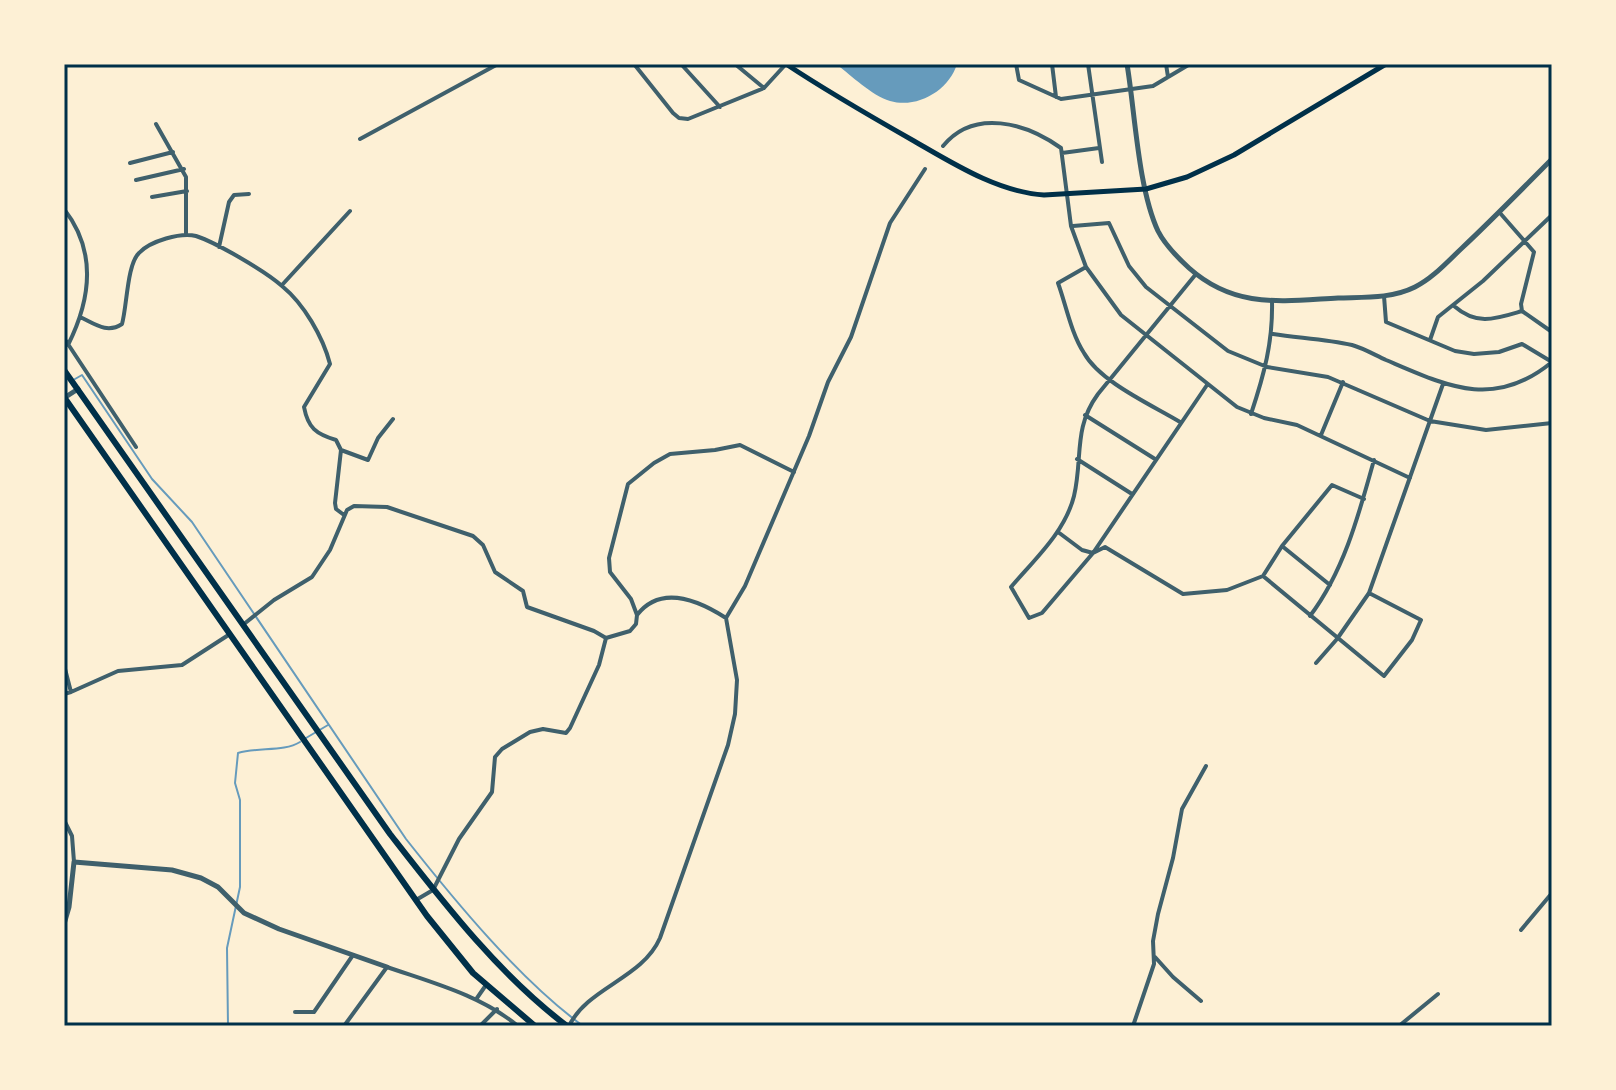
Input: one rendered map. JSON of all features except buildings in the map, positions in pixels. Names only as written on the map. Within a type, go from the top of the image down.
[{"type":"highway","points":[[64,370],[390,834],[433,890],[525,990],[568,1026]]},
{"type":"highway","points":[[64,398],[416,900],[459,957],[486,985],[535,1026]]},
{"type":"highway","points":[[230,634],[242,625]]},
{"type":"main road","points":[[786,64],[836,98],[954,164],[1002,186],[1029,194],[1065,195],[1146,189],[1187,177],[1234,155],[1386,64]]},
{"type":"street","points":[[360,139],[498,64]]},
{"type":"street","points":[[634,64],[673,113],[679,118],[688,119],[764,88],[786,64]]},
{"type":"street","points":[[681,64],[720,107]]},
{"type":"street","points":[[735,64],[764,88]]},
{"type":"street","points":[[1016,64],[1019,80],[1061,99],[1153,86],[1190,64]]},
{"type":"street","points":[[1052,64],[1056,97]]},
{"type":"street","points":[[1088,64],[1102,162]]},
{"type":"street","points":[[1127,64],[1146,189],[1158,231],[1167,246],[1196,274],[1245,299],[1272,301],[1384,296],[1416,286],[1500,213],[1552,159]]},
{"type":"street","points":[[1166,64],[1168,77]]},
{"type":"street","points":[[943,146],[961,130],[982,123],[1011,123],[1044,136],[1061,148],[1071,226],[1086,267],[1121,315],[1207,385],[1251,414],[1297,425],[1410,478]]},
{"type":"street","points":[[156,124],[184,169],[186,235]]},
{"type":"street","points":[[1062,153],[1100,148]]},
{"type":"street","points":[[130,163],[173,152]]},
{"type":"street","points":[[136,180],[184,169]]},
{"type":"street","points":[[568,1026],[582,1008],[648,958],[660,938],[728,745],[735,714],[737,680],[726,618],[745,586],[794,472],[828,382],[851,337],[890,223],[925,169]]},
{"type":"street","points":[[152,197],[187,191]]},
{"type":"street","points":[[219,247],[229,202],[234,195],[249,194]]},
{"type":"street","points":[[64,209],[81,238],[89,269],[80,317],[68,345]]},
{"type":"street","points":[[282,285],[350,211]]},
{"type":"street","points":[[1500,213],[1534,252],[1522,311]]},
{"type":"street","points":[[1430,340],[1438,317],[1527,241],[1552,215]]},
{"type":"street","points":[[1071,226],[1109,223],[1129,266],[1146,287],[1228,351],[1267,367],[1328,377],[1430,421],[1486,430],[1552,423]]},
{"type":"street","points":[[80,317],[103,328],[114,329],[122,324],[131,267],[137,254],[148,246],[186,235],[219,247],[282,285],[318,334],[330,364],[304,407],[307,421],[324,436],[336,440],[341,450],[335,503],[336,509],[344,515]]},
{"type":"street","points":[[1086,267],[1058,283],[1083,353],[1093,366],[1110,379],[1181,423]]},
{"type":"street","points":[[1196,274],[1145,334],[1085,415],[1075,492],[1069,512],[1058,532],[1011,587],[1029,618],[1042,613],[1093,553],[1207,385]]},
{"type":"street","points":[[1273,334],[1353,346],[1443,383],[1472,391],[1500,388],[1530,378],[1552,362],[1522,344],[1499,352],[1474,354],[1455,351],[1386,322],[1384,296]]},
{"type":"street","points":[[1251,414],[1267,367],[1273,334],[1272,301]]},
{"type":"street","points":[[1454,305],[1467,317],[1477,320],[1522,311],[1552,332]]},
{"type":"street","points":[[64,338],[136,447]]},
{"type":"street","points":[[1321,435],[1343,382]]},
{"type":"street","points":[[1316,663],[1369,593],[1443,383]]},
{"type":"street","points":[[64,398],[78,389]]},
{"type":"street","points":[[1085,415],[1155,459]]},
{"type":"street","points":[[341,450],[368,460],[378,438],[393,419]]},
{"type":"street","points":[[637,615],[631,599],[610,572],[609,558],[628,484],[670,454],[740,445],[794,472]]},
{"type":"street","points":[[1077,459],[1132,494]]},
{"type":"street","points":[[1310,616],[1331,585],[1364,499],[1374,460]]},
{"type":"street","points":[[1058,532],[1082,550],[1093,553],[1105,547],[1183,594],[1227,590],[1263,576],[1282,546],[1332,485],[1364,499]]},
{"type":"street","points":[[242,625],[274,600],[312,577],[330,550],[344,515],[354,506],[387,507],[473,536],[483,545],[495,572],[523,591],[527,607],[606,638],[634,628],[637,615],[649,601],[678,596],[726,618]]},
{"type":"street","points":[[1282,546],[1331,585]]},
{"type":"street","points":[[1263,576],[1384,676],[1401,657],[1421,620],[1369,593]]},
{"type":"street","points":[[64,694],[118,671],[182,665],[230,634]]},
{"type":"street","points":[[416,900],[433,890],[459,839],[492,792],[495,757],[530,732],[543,729],[566,733],[570,728],[599,665],[606,638]]},
{"type":"street","points":[[64,665],[71,692]]},
{"type":"street","points":[[1133,1026],[1154,964],[1158,914],[1182,809],[1206,766]]},
{"type":"street","points":[[64,820],[72,836],[74,862],[64,924]]},
{"type":"street","points":[[74,862],[172,870],[193,875],[218,887],[244,913],[279,929],[477,998],[518,1026]]},
{"type":"street","points":[[1521,930],[1552,893]]},
{"type":"street","points":[[295,1012],[314,1012],[353,955]]},
{"type":"street","points":[[1153,955],[1201,1001]]},
{"type":"street","points":[[344,1026],[387,967]]},
{"type":"street","points":[[477,998],[486,985]]},
{"type":"street","points":[[1399,1026],[1438,994]]},
{"type":"street","points":[[480,1026],[497,1009]]},
{"type":"water","points":[[836,64],[957,64],[940,89],[921,100],[901,103],[876,94]]},
{"type":"waterway","points":[[75,379],[82,375],[152,479],[192,522],[406,839],[512,963],[583,1026]]},
{"type":"waterway","points":[[306,738],[328,725]]},
{"type":"waterway","points":[[228,1026],[227,948],[240,887],[240,800],[235,783],[238,753],[287,747],[300,742]]}]
